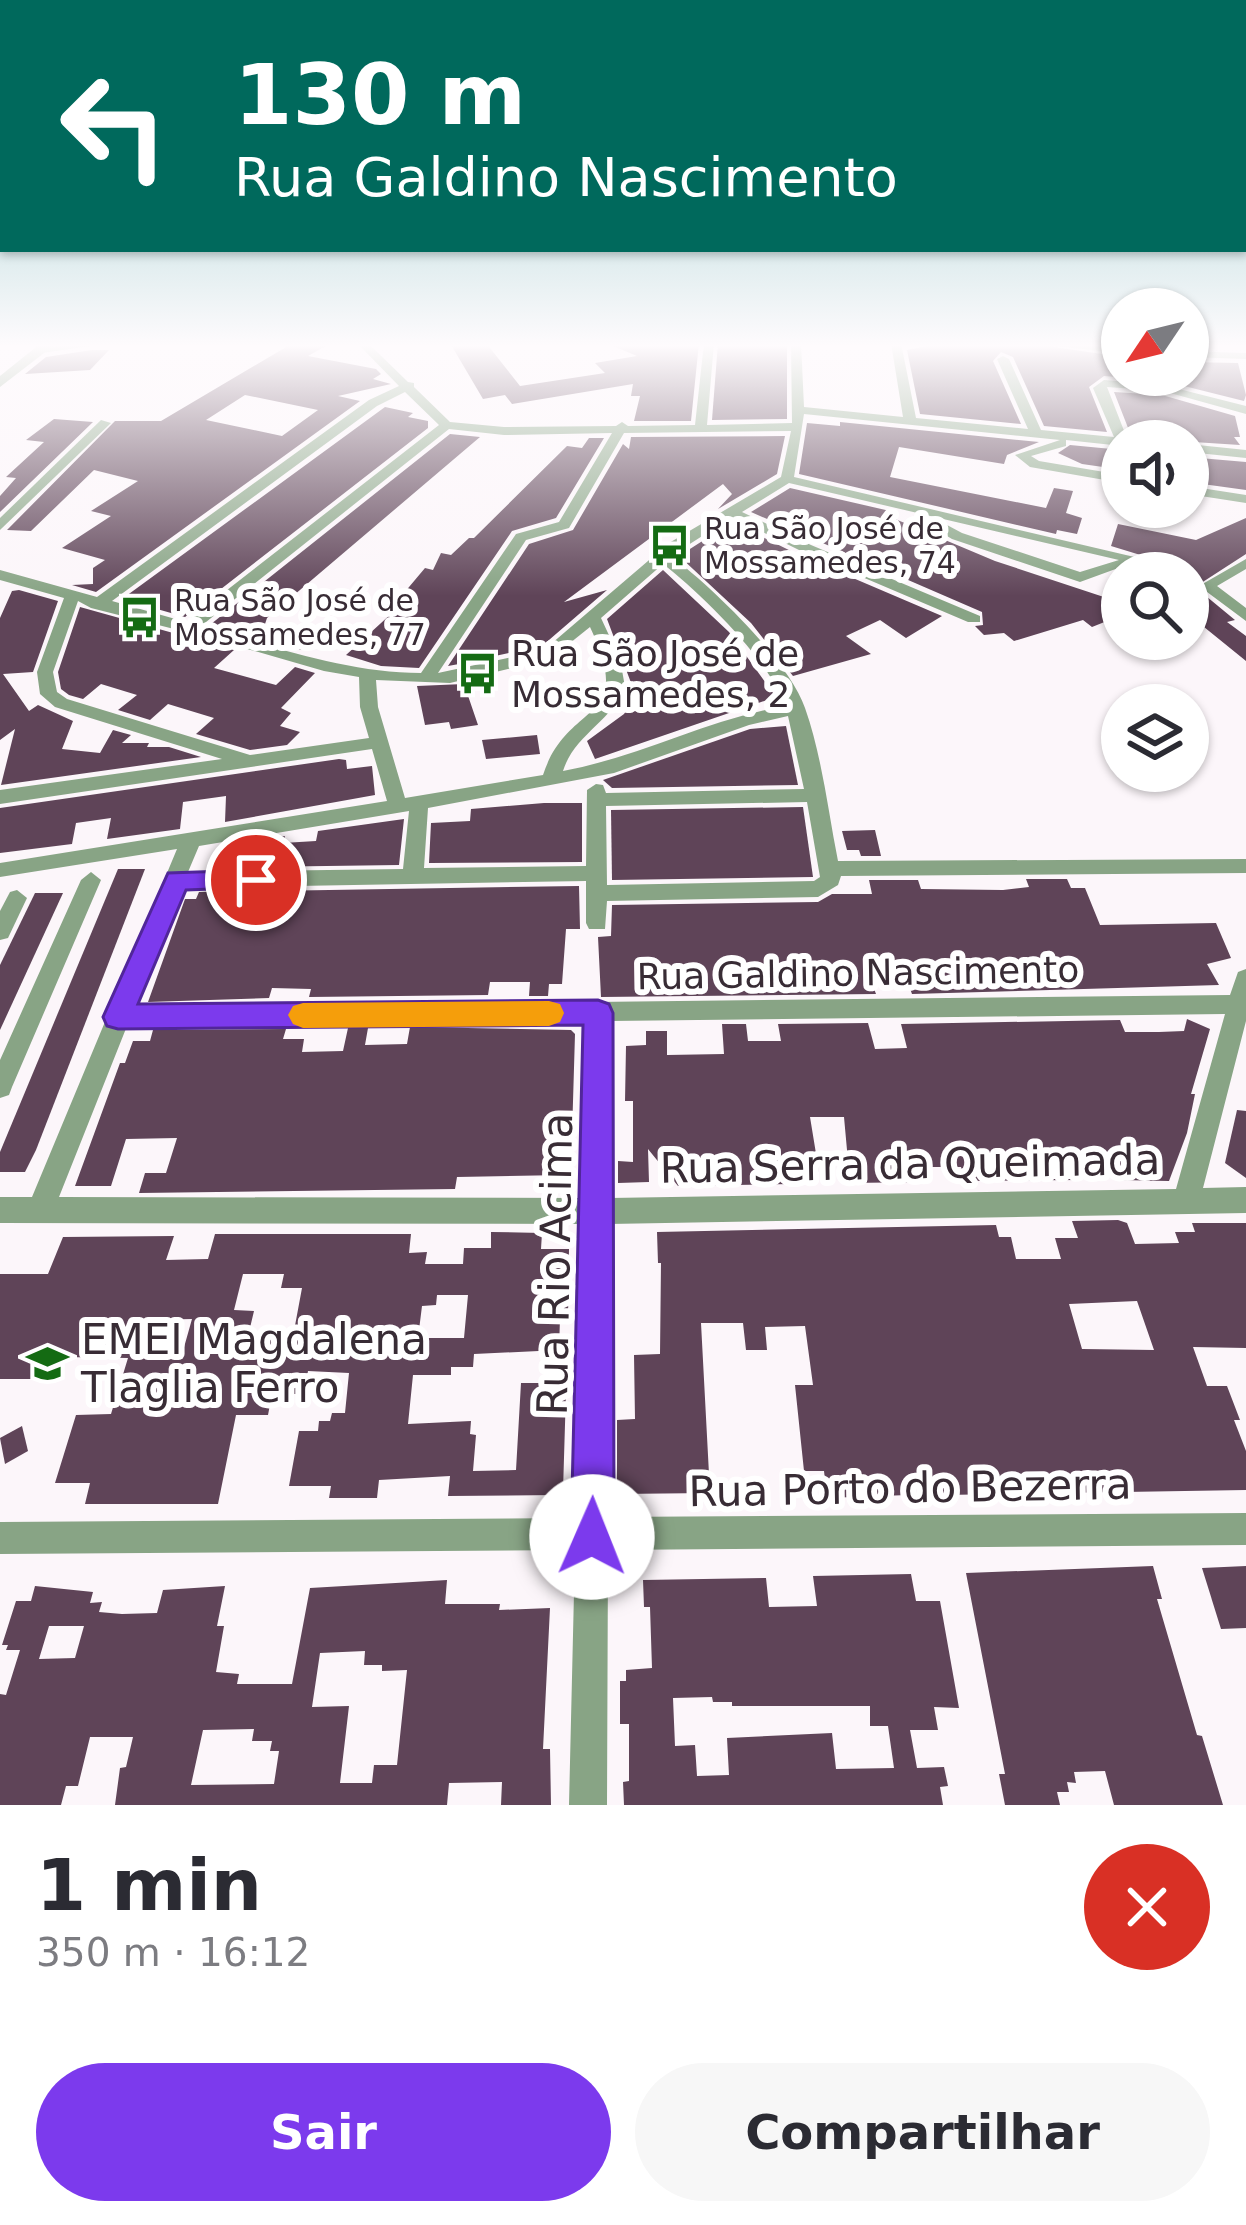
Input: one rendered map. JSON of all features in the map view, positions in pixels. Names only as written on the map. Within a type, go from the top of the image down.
[{"type":"street","points":[[0,526],[101,427]]},
{"type":"street","points":[[97,605],[341,427]]},
{"type":"street","points":[[186,630],[442,427]]},
{"type":"street","points":[[473,427],[504,431],[593,427]]},
{"type":"street","points":[[425,679],[521,537],[564,525],[621,427]]},
{"type":"street","points":[[0,574],[186,630],[368,676],[425,679],[525,664],[550,654],[662,556],[787,479],[798,427]]},
{"type":"street","points":[[975,427],[1101,440]]},
{"type":"street","points":[[1033,427],[1036,433]]},
{"type":"street","points":[[1084,439],[1021,455],[1035,464],[1101,475]]},
{"type":"street","points":[[1209,450],[1246,454]]},
{"type":"street","points":[[787,479],[1136,559],[1080,577],[957,536],[906,508]]},
{"type":"street","points":[[1209,493],[1246,499]]},
{"type":"street","points":[[734,513],[974,619]]},
{"type":"street","points":[[177,880],[413,876],[818,889],[830,885],[817,795],[797,709],[773,666],[662,556]]},
{"type":"street","points":[[1246,562],[1207,586],[1246,616]]},
{"type":"street","points":[[71,598],[46,672],[49,694],[62,703],[253,762]]},
{"type":"street","points":[[551,778],[565,743],[610,706],[618,692],[617,674],[594,619]]},
{"type":"street","points":[[368,676],[369,707],[408,806],[413,876]]},
{"type":"street","points":[[0,870],[593,772],[748,718],[797,709]]},
{"type":"street","points":[[0,797],[380,742]]},
{"type":"street","points":[[593,772],[597,923]]},
{"type":"street","points":[[597,800],[817,795]]},
{"type":"street","points":[[40,1211],[191,840]]},
{"type":"street","points":[[830,869],[1246,866]]},
{"type":"street","points":[[0,1088],[91,880]]},
{"type":"street","points":[[0,932],[17,898]]},
{"type":"street","points":[[1186,1201],[1246,978]]},
{"type":"street","name":"Rua Galdino Nascimento","points":[[118,1017],[1240,1004]]},
{"type":"street","name":"Rua Rio Acima","points":[[588,1805],[598,1013]]},
{"type":"street","name":"Rua Serra da Queimada","points":[[0,1210],[598,1211],[1246,1200]]},
{"type":"street","name":"Rua Porto do Bezerra","points":[[0,1538],[1246,1529]]},
{"type":"building","points":[[43,427],[88,427],[0,512],[0,496],[16,478],[6,477],[44,442],[26,440]]},
{"type":"building","points":[[109,427],[240,427],[282,436],[294,427],[324,427],[96,592],[72,585],[93,584],[93,568],[105,560],[62,548],[111,516],[91,511],[138,481],[94,470],[31,531],[7,530]]},
{"type":"building","points":[[357,427],[428,427],[185,617],[122,599]]},
{"type":"building","points":[[806,427],[892,427],[1039,442],[1007,455],[1004,464],[899,447],[890,477],[1046,508],[1054,488],[1073,491],[1066,513],[1082,518],[1077,534],[1057,530],[1056,534],[799,474]]},
{"type":"building","points":[[1057,427],[1101,427],[1101,431]]},
{"type":"building","points":[[1209,427],[1238,427],[1240,437],[1234,437],[1240,445],[1209,443]]},
{"type":"building","points":[[450,434],[480,437],[267,618],[265,624],[316,636],[302,650],[211,624]]},
{"type":"building","points":[[785,436],[777,474],[718,509],[732,494],[723,484],[564,602],[607,590],[542,646],[495,656],[480,653],[472,661],[457,656],[459,664],[448,666],[529,544],[573,530],[623,444],[629,449],[631,437]]},
{"type":"building","points":[[589,438],[604,438],[556,518],[512,531],[419,668],[381,666],[346,655],[392,613],[388,612],[425,568],[433,570],[441,553],[451,555],[474,538],[567,446],[582,448]]},
{"type":"building","points":[[1070,445],[1101,448],[1101,467],[1082,464],[1058,453]]},
{"type":"building","points":[[1209,459],[1246,462],[1246,490],[1209,485]]},
{"type":"building","points":[[790,488],[890,511],[888,516],[995,561],[1101,596],[1101,623],[1092,627],[1083,620],[1014,641],[1004,633],[984,635],[975,626],[983,625],[982,612],[751,512]]},
{"type":"building","points":[[1246,518],[1246,554],[1209,578],[1209,552],[1131,552],[1111,546],[1117,528],[1196,540]]},
{"type":"building","points":[[732,522],[942,616],[906,638],[880,620],[846,636],[871,654],[793,676],[751,623],[679,556]]},
{"type":"building","points":[[663,570],[729,632],[776,697],[595,759],[587,741],[624,714],[636,696],[607,619]]},
{"type":"building","points":[[12,591],[58,601],[33,672],[3,674],[29,711],[38,705],[73,721],[62,749],[100,753],[113,730],[131,735],[122,743],[149,743],[147,747],[169,747],[201,757],[1,785],[15,729],[0,740],[0,618]]},
{"type":"building","points":[[1209,599],[1235,620],[1227,622],[1246,636],[1246,661],[1209,631]]},
{"type":"building","points":[[80,607],[234,650],[214,668],[276,685],[295,667],[315,673],[281,708],[291,713],[280,726],[300,732],[287,745],[250,750],[196,734],[214,718],[168,704],[150,720],[118,710],[137,695],[101,684],[83,699],[69,695],[61,689],[58,672]]},
{"type":"building","points":[[464,684],[478,725],[451,729],[449,722],[425,725],[417,686]]},
{"type":"building","points":[[786,726],[798,785],[612,788],[603,780],[750,729]]},
{"type":"building","points":[[537,735],[540,754],[486,759],[482,740]]},
{"type":"building","points":[[346,760],[347,769],[372,766],[375,795],[225,822],[226,796],[183,802],[180,829],[107,839],[111,818],[76,823],[72,844],[0,853],[0,808]]},
{"type":"building","points":[[582,803],[582,862],[429,863],[431,823],[470,821],[471,809]]},
{"type":"building","points":[[803,807],[813,877],[612,880],[611,810]]},
{"type":"building","points":[[404,819],[399,865],[245,867],[252,842],[285,836],[283,843],[316,841],[318,831]]},
{"type":"building","points":[[875,830],[881,856],[847,850],[842,831]]},
{"type":"building","points":[[118,869],[145,869],[36,1150],[25,1172],[0,1172],[0,1152]]},
{"type":"building","points":[[1026,879],[1067,879],[1071,888],[1085,888],[1100,925],[1216,923],[1231,958],[1207,964],[1219,985],[912,994],[908,983],[873,986],[876,994],[601,997],[598,937],[611,936],[612,905],[818,902],[832,894],[872,894],[869,880],[918,880],[921,889],[1003,890],[1029,887]]},
{"type":"building","points":[[579,886],[580,929],[566,929],[562,984],[549,984],[548,996],[529,996],[530,982],[490,982],[488,995],[309,997],[311,989],[272,988],[269,998],[148,1002],[185,899],[196,899],[199,892]]},
{"type":"building","points":[[35,893],[63,893],[0,1030],[0,965]]},
{"type":"building","points":[[1187,1019],[1210,1029],[1191,1094],[1195,1094],[1187,1133],[1169,1181],[1120,1180],[1115,1165],[1074,1165],[1079,1180],[965,1181],[961,1167],[921,1167],[924,1182],[850,1183],[844,1117],[810,1117],[819,1172],[792,1173],[793,1184],[678,1186],[648,1149],[649,1182],[618,1183],[618,1161],[633,1162],[633,1101],[625,1101],[626,1046],[646,1045],[646,1031],[667,1031],[667,1055],[724,1054],[722,1024],[746,1024],[748,1041],[781,1041],[778,1024],[868,1023],[875,1049],[907,1048],[901,1024],[1120,1020],[1125,1032],[1159,1032],[1184,1031]]},
{"type":"building","points":[[410,1027],[571,1030],[575,1034],[571,1169],[563,1170],[563,1175],[457,1177],[455,1189],[139,1193],[145,1173],[166,1173],[177,1138],[126,1139],[111,1186],[75,1186],[120,1063],[125,1063],[133,1041],[150,1041],[153,1030],[286,1029],[283,1039],[304,1039],[302,1052],[343,1051],[348,1028],[368,1028],[365,1045],[407,1044]]},
{"type":"building","points":[[1237,1110],[1246,1111],[1246,1178],[1225,1163]]},
{"type":"building","points":[[1072,1221],[1127,1223],[1135,1244],[1179,1243],[1175,1232],[1195,1232],[1192,1223],[1246,1223],[1246,1348],[1193,1347],[1207,1386],[1227,1386],[1240,1420],[1234,1420],[1246,1451],[1246,1490],[944,1495],[940,1477],[905,1477],[908,1495],[827,1498],[824,1471],[804,1471],[795,1385],[813,1385],[805,1326],[765,1327],[767,1350],[746,1350],[743,1323],[701,1323],[710,1493],[617,1494],[617,1420],[635,1419],[634,1355],[660,1354],[657,1232],[996,1225],[999,1237],[1011,1237],[1016,1259],[1061,1259],[1055,1238],[1078,1238]],"holes":[[[1137,1301],[1154,1350],[1082,1349],[1069,1304]]]},
{"type":"building","points":[[491,1232],[542,1233],[541,1249],[569,1249],[568,1318],[560,1318],[559,1350],[474,1354],[473,1367],[451,1367],[451,1375],[413,1375],[408,1424],[471,1421],[470,1434],[476,1435],[473,1471],[516,1470],[521,1383],[541,1383],[540,1391],[566,1391],[563,1491],[559,1495],[448,1496],[450,1476],[379,1480],[377,1498],[329,1498],[331,1486],[289,1486],[299,1431],[318,1431],[319,1421],[330,1421],[332,1413],[345,1413],[349,1373],[308,1371],[304,1394],[272,1394],[268,1415],[236,1415],[218,1504],[85,1504],[90,1483],[55,1483],[76,1415],[111,1414],[128,1358],[60,1357],[51,1379],[0,1379],[0,1274],[48,1274],[63,1237],[174,1236],[166,1260],[208,1259],[215,1234],[411,1234],[409,1253],[427,1252],[425,1264],[463,1264],[464,1248],[491,1248]],"holes":[[[243,1274],[284,1274],[281,1288],[302,1288],[294,1331],[278,1332],[244,1353],[254,1311],[234,1310]],[[437,1295],[468,1295],[464,1338],[418,1338],[422,1306],[436,1305]],[[192,1319],[181,1358],[136,1358],[148,1320]]]},
{"type":"building","points":[[22,1426],[28,1451],[5,1464],[0,1438]]},
{"type":"building","points":[[1153,1566],[1162,1599],[1157,1599],[1223,1805],[1114,1805],[1105,1771],[1074,1772],[1076,1783],[1067,1782],[1069,1792],[1057,1792],[1060,1805],[1005,1805],[999,1774],[1005,1774],[966,1573]]},
{"type":"building","points":[[1246,1566],[1246,1628],[1221,1629],[1202,1568]]},
{"type":"building","points":[[911,1574],[916,1601],[940,1601],[959,1708],[934,1707],[938,1730],[910,1730],[917,1768],[944,1767],[948,1786],[940,1787],[943,1805],[624,1805],[629,1724],[620,1724],[620,1681],[626,1681],[626,1670],[652,1668],[650,1607],[644,1607],[643,1580],[766,1578],[769,1607],[817,1606],[813,1576]],"holes":[[[712,1697],[713,1702],[870,1706],[870,1726],[888,1726],[894,1768],[836,1769],[832,1733],[727,1738],[729,1775],[697,1776],[695,1745],[675,1746],[673,1698]]]},
{"type":"building","points":[[447,1580],[445,1604],[500,1604],[499,1610],[550,1608],[543,1749],[550,1749],[551,1805],[501,1805],[502,1782],[449,1783],[447,1805],[115,1805],[120,1768],[126,1767],[133,1737],[90,1737],[78,1786],[66,1786],[61,1805],[0,1805],[0,1694],[6,1695],[20,1650],[6,1650],[8,1645],[2,1645],[16,1601],[31,1601],[35,1586],[93,1592],[90,1603],[102,1602],[99,1612],[122,1614],[157,1613],[163,1590],[225,1586],[217,1626],[224,1626],[216,1672],[239,1674],[237,1684],[292,1684],[310,1588]],"holes":[[[49,1626],[84,1626],[75,1658],[39,1659]],[[365,1651],[364,1665],[382,1665],[382,1671],[407,1670],[397,1765],[374,1765],[372,1783],[340,1783],[349,1706],[312,1707],[320,1653]],[[254,1729],[252,1741],[272,1741],[270,1751],[279,1751],[274,1784],[191,1785],[203,1730]]]},
{"type":"slow traffic","points":[[303,1015],[549,1013]]},
{"type":"place","name":"Rua São José de Mossamedes, 74","points":[[670,545]]},
{"type":"place","name":"Rua São José de Mossamedes, 77","points":[[140,617]]},
{"type":"place","name":"Rua São José de Mossamedes, 2","points":[[477,674]]},
{"type":"place","name":"EMEI Magdalena Tlaglia Ferro","points":[[47,1363]]},
{"type":"route","points":[[256,880],[177,880],[118,1017],[598,1013],[592,1537]]}]
